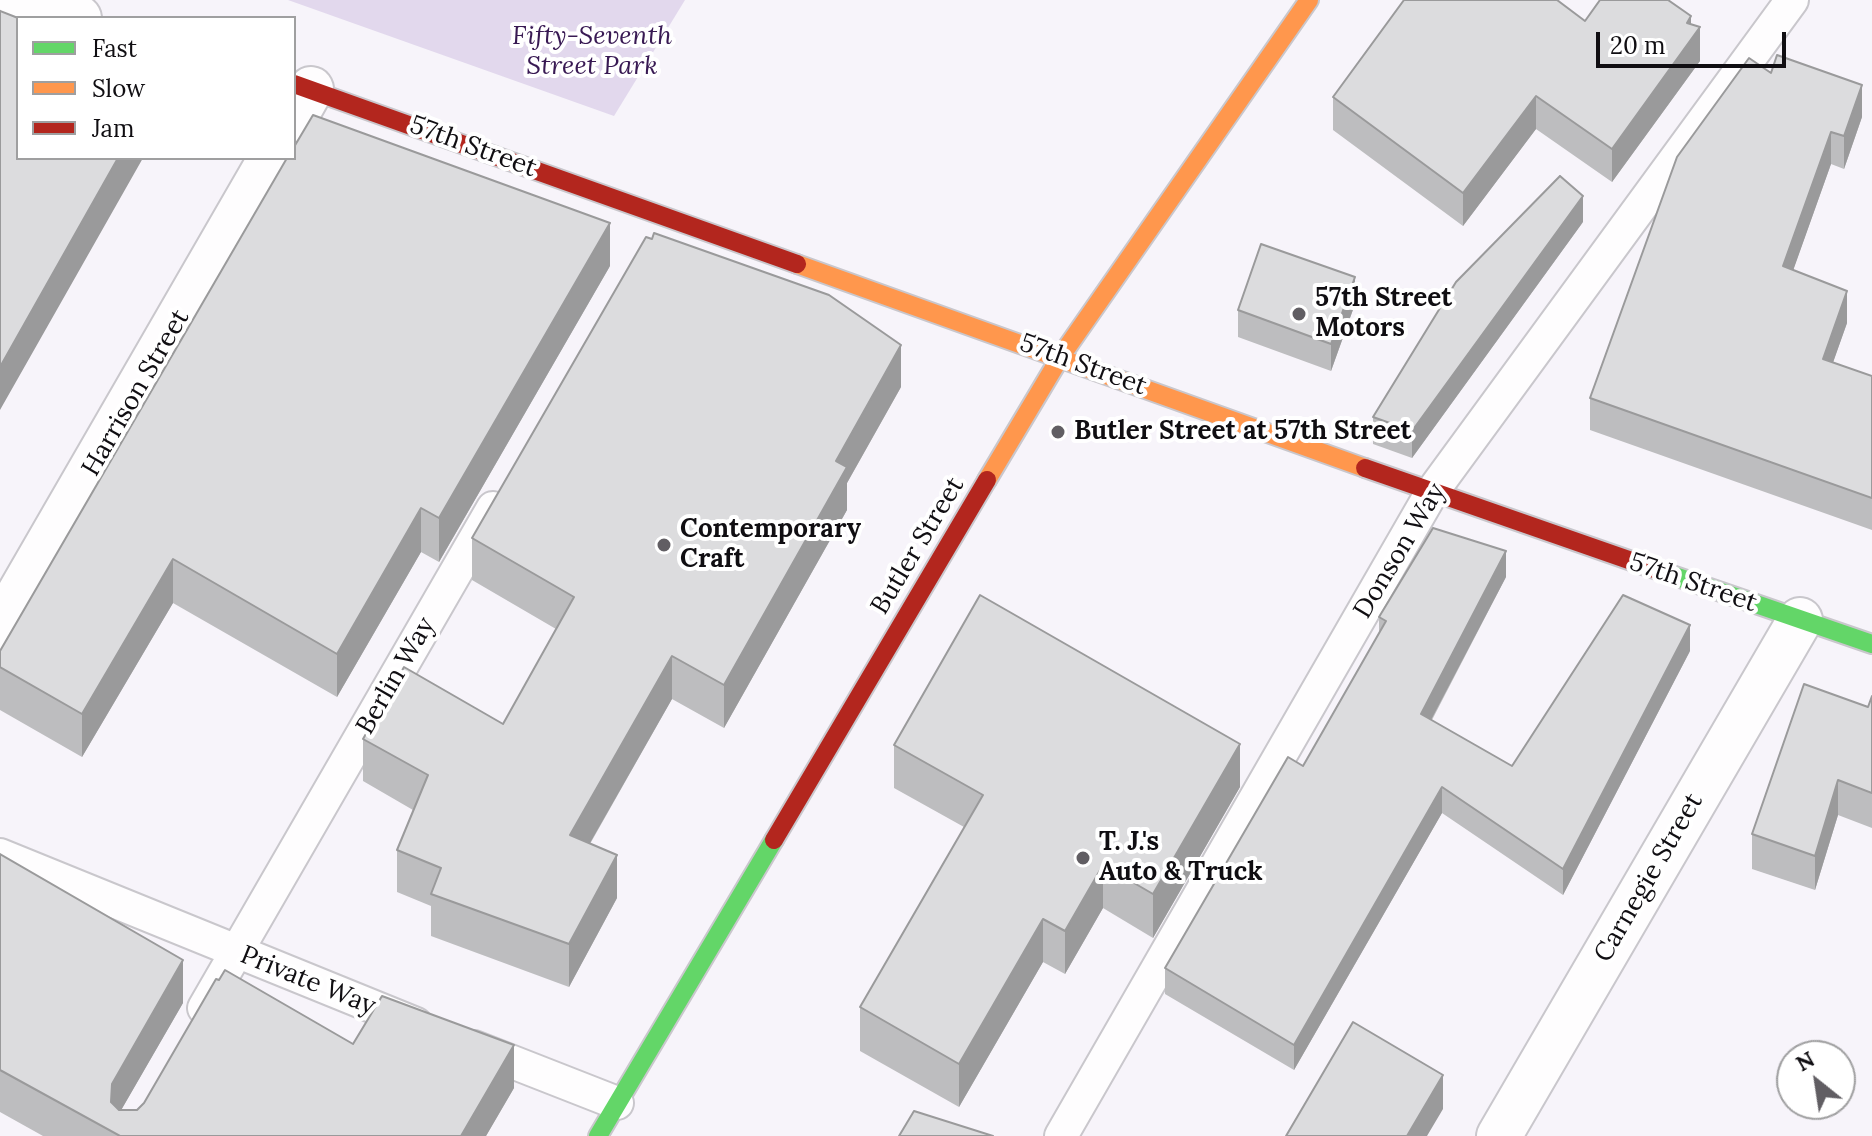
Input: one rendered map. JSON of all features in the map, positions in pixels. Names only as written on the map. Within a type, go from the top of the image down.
[{"type":"street","points":[[20,0],[72,16]]},
{"type":"street","name":"Butler Street","points":[[598,1136],[1061,356],[1309,0]]},
{"type":"street","name":"57th Street","points":[[300,98],[654,228],[1061,356],[1432,492],[1872,644]]},
{"type":"street","name":"Harrison Street","points":[[0,627],[270,160]]},
{"type":"street","name":"Carnegie Street","points":[[1499,1136],[1800,620]]},
{"type":"lane","name":"Donson Way","points":[[1061,1136],[1432,492],[1792,0]]},
{"type":"lane","name":"Berlin Way","points":[[190,1031],[504,488]]},
{"type":"lane","name":"Private Way","points":[[0,855],[236,953],[617,1103]]},
{"type":"green space","name":"Fifty-Seventh Street Park","points":[[288,0],[685,0],[614,116]]},
{"type":"building","points":[[1404,0],[1557,0],[1585,21],[1600,0],[1668,0],[1691,16],[1687,23],[1700,27],[1612,149],[1536,96],[1463,193],[1333,97]]},
{"type":"building","points":[[0,11],[16,17],[16,160],[117,160],[0,367]]},
{"type":"building","points":[[1777,55],[1862,85],[1844,136],[1831,132],[1783,266],[1847,291],[1823,359],[1872,376],[1872,498],[1590,398],[1677,157],[1749,58],[1771,73]]},
{"type":"building","points":[[313,115],[610,223],[439,518],[421,508],[337,654],[173,559],[82,714],[0,667],[0,651],[286,160],[296,160],[296,144]]},
{"type":"building","points":[[1560,176],[1583,196],[1412,431],[1373,417],[1456,282]]},
{"type":"building","name":"Contemporary Craft","points":[[654,233],[829,295],[901,345],[836,461],[847,467],[724,685],[672,656],[570,835],[617,855],[569,944],[431,894],[441,868],[397,850],[428,775],[363,739],[404,667],[503,724],[574,597],[472,538],[646,237],[652,239]]},
{"type":"building","points":[[1261,244],[1355,277],[1331,344],[1238,310]]},
{"type":"building","points":[[1433,528],[1506,551],[1421,714],[1512,766],[1623,595],[1690,625],[1563,869],[1442,787],[1294,1045],[1165,968],[1288,757],[1303,766],[1386,621],[1379,617]]},
{"type":"building","name":"T. J.'s Auto & Truck","points":[[980,595],[1240,744],[1153,894],[1103,865],[1065,931],[1043,919],[959,1064],[860,1007],[983,795],[894,745]]},
{"type":"building","points":[[1804,684],[1868,707],[1872,696],[1872,793],[1838,780],[1815,856],[1752,834]]},
{"type":"building","points":[[0,854],[183,960],[112,1084],[111,1102],[119,1110],[137,1110],[144,1103],[216,979],[219,980],[225,970],[353,1044],[382,996],[514,1045],[461,1136],[120,1136],[0,1070]]},
{"type":"building","points":[[1353,1022],[1443,1075],[1407,1136],[1286,1136]]},
{"type":"building","points":[[914,1111],[993,1136],[899,1136]]},
{"type":"traffic: fast","points":[[1666,573],[1872,644]]},
{"type":"traffic: fast","points":[[598,1136],[774,840]]},
{"type":"traffic: slow","points":[[987,480],[1061,356],[1309,0]]},
{"type":"traffic: slow","points":[[797,264],[1365,468]]},
{"type":"traffic: jam","points":[[296,85],[797,264]]},
{"type":"traffic: jam","points":[[1365,468],[1666,573]]},
{"type":"traffic: jam","points":[[774,840],[987,480]]},
{"type":"place","name":"57th Street Motors","points":[[1299,314]]},
{"type":"place","name":"Butler Street at 57th Street","points":[[1058,432]]},
{"type":"place","name":"Contemporary Craft","points":[[664,545]]},
{"type":"place","name":"T. J.'s Auto & Truck","points":[[1083,858]]}]
